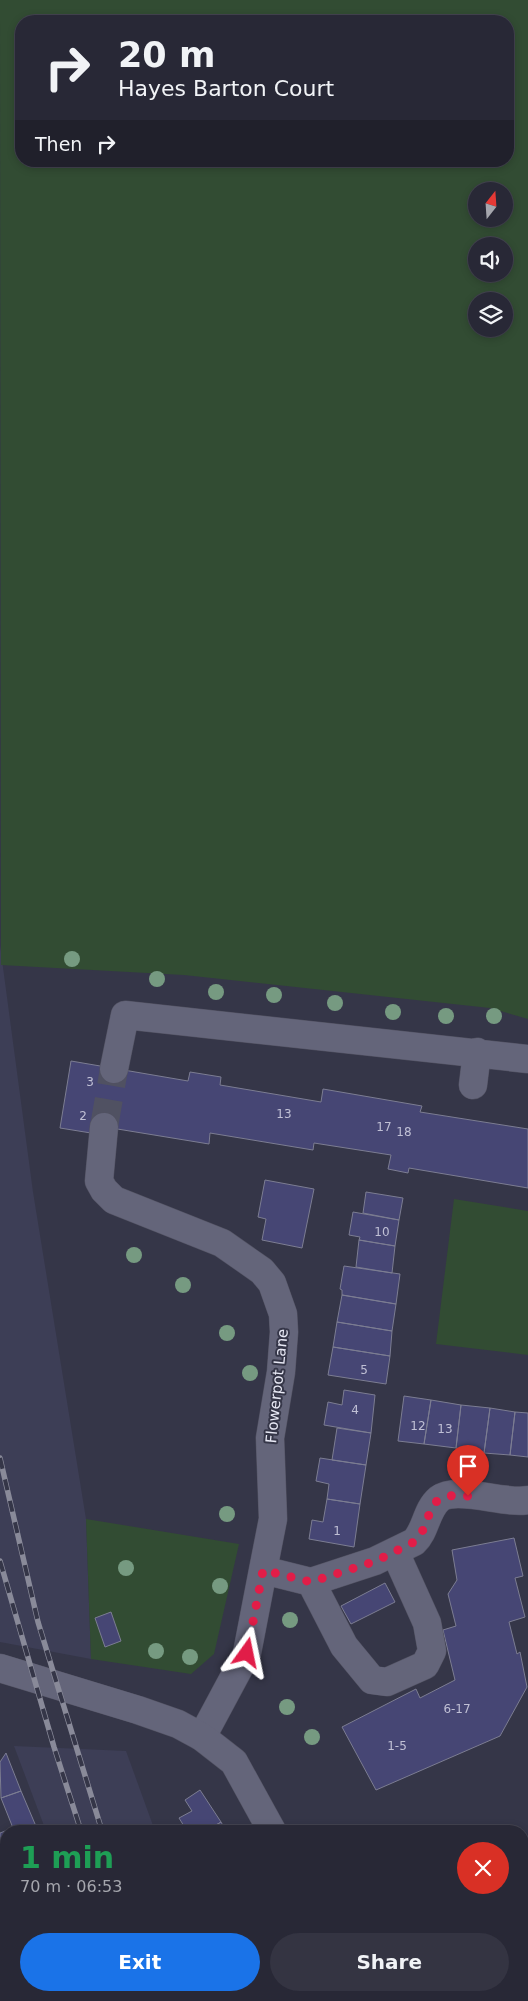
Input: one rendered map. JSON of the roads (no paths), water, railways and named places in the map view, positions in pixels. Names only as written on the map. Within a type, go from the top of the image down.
[{"type":"street","points":[[114,1069],[125,1015],[528,1059]]},
{"type":"street","points":[[473,1085],[477,1052]]},
{"type":"street","name":"Flowerpot Lane","points":[[104,1127],[99,1180],[104,1190],[114,1200],[222,1243],[262,1271],[272,1283],[278,1295],[283,1314],[284,1332],[281,1372],[270,1438],[273,1519],[247,1653],[202,1737]]},
{"type":"street","points":[[263,1570],[311,1582],[395,1552],[419,1538],[434,1504],[449,1494],[528,1500]]},
{"type":"street","points":[[311,1582],[344,1646],[372,1680],[387,1682],[425,1665],[432,1651],[427,1623],[395,1552]]},
{"type":"street","points":[[0,1668],[178,1724],[202,1737],[234,1762],[269,1825]]},
{"type":"tunnel","points":[[104,1127],[114,1069]]},
{"type":"railway","points":[[0,1458],[38,1622],[100,1825]]},
{"type":"railway","points":[[0,1561],[54,1747],[79,1825]]}]
